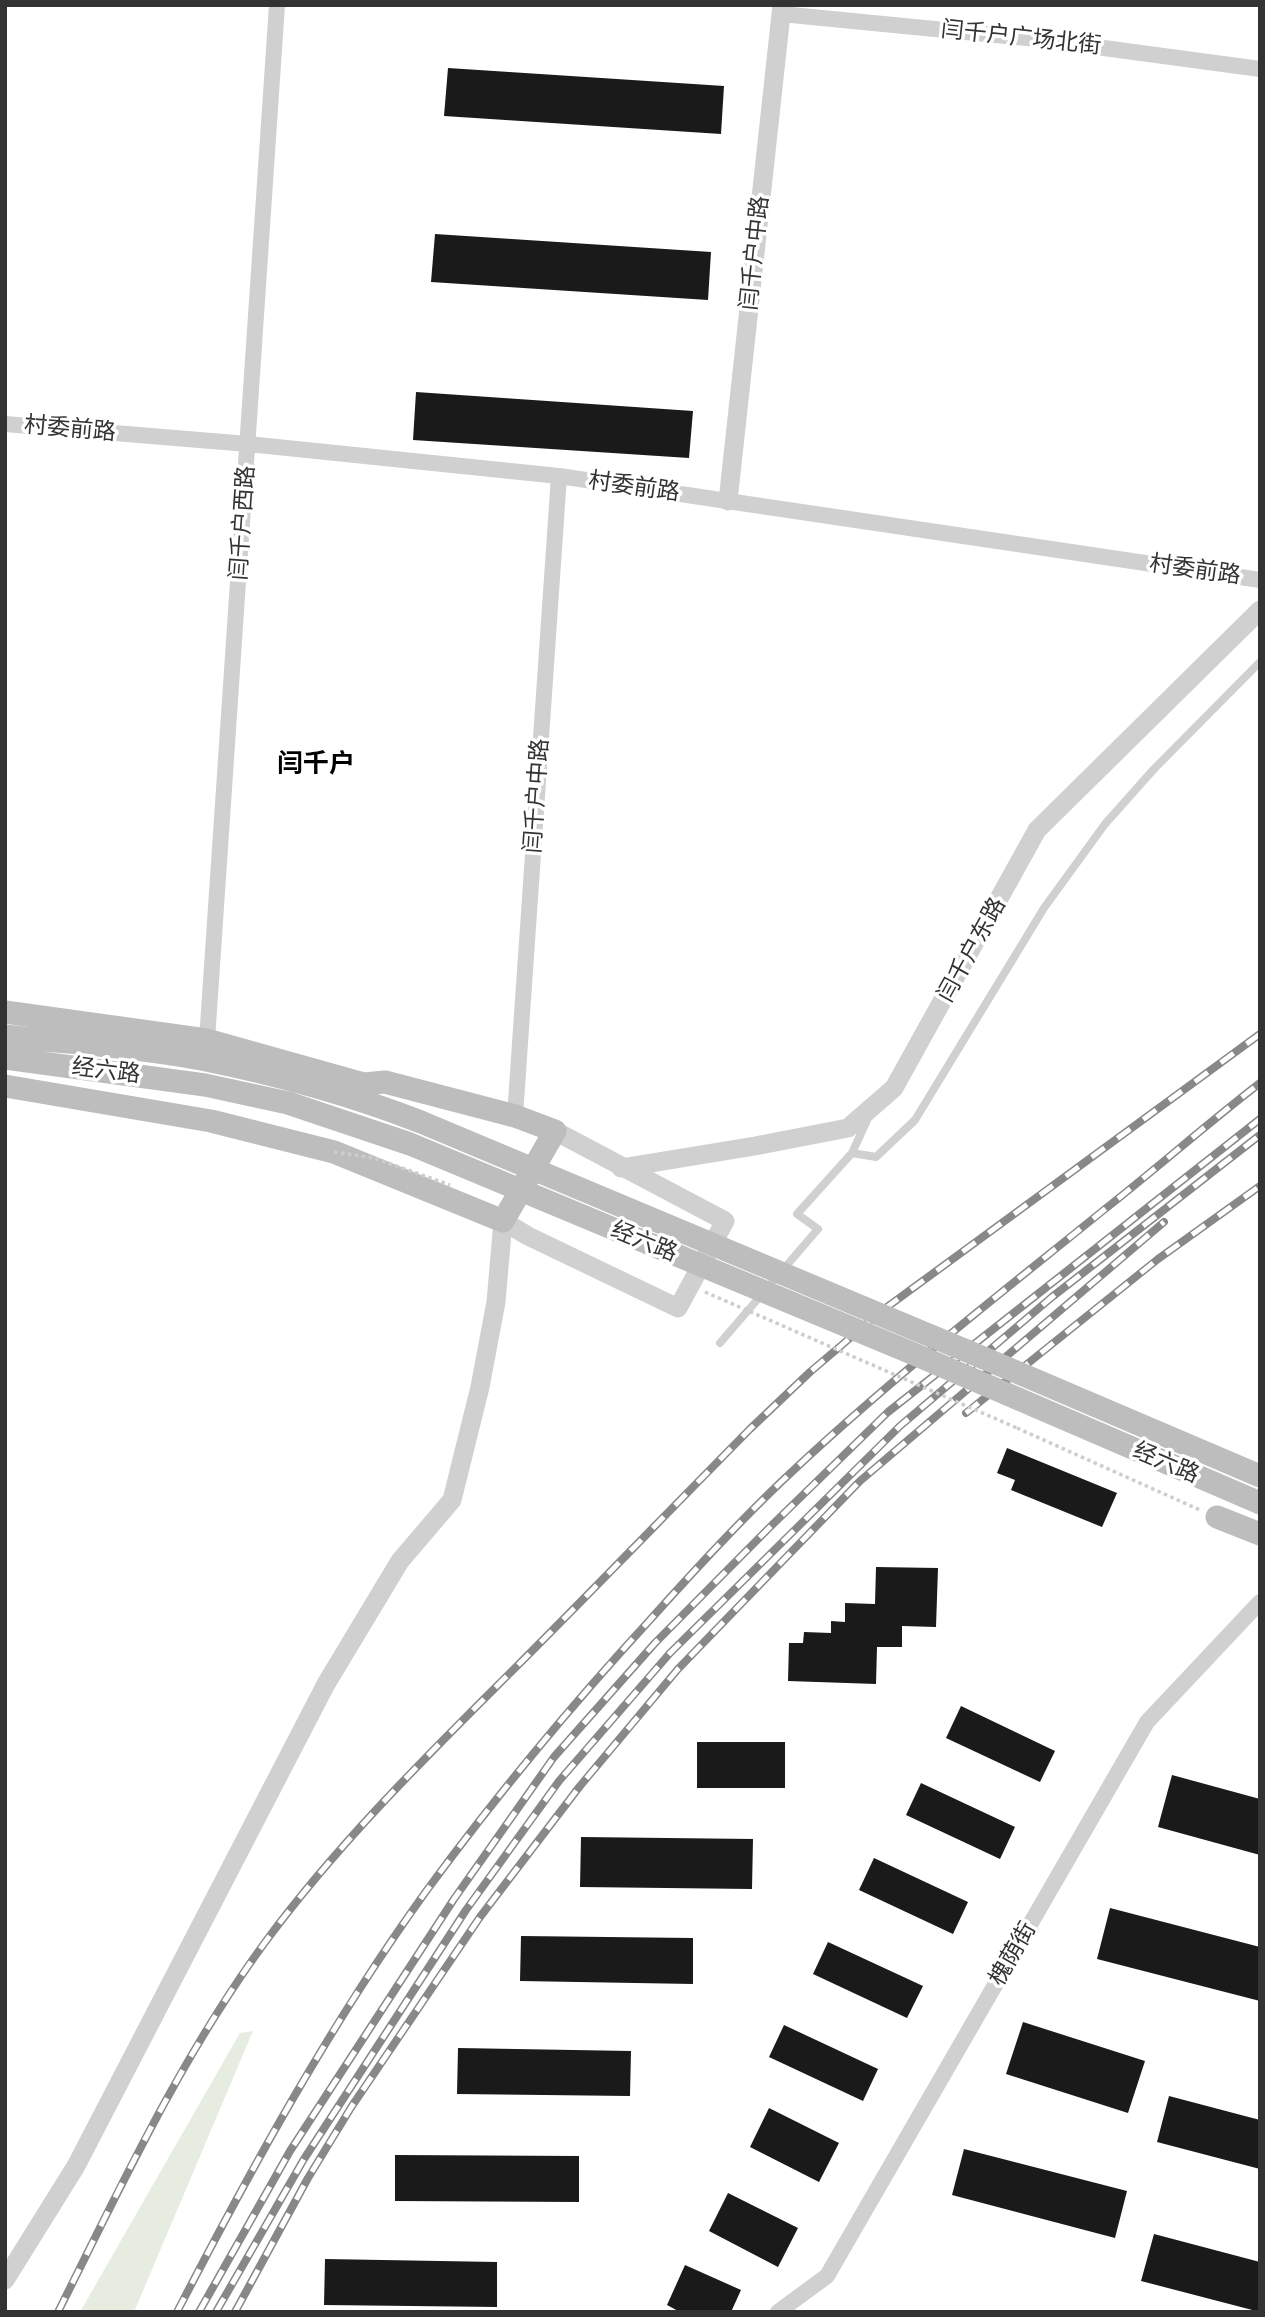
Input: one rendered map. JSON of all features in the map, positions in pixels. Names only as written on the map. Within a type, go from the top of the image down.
[{"type":"main road","points":[[5,1012],[207,1040],[365,1084],[385,1082],[515,1116],[555,1131],[503,1221],[334,1152],[211,1121],[5,1086]]},
{"type":"main road","name":"经六路","points":[[5,1036],[199,1059],[322,1087],[362,1100],[421,1122],[1260,1476]]},
{"type":"main road","name":"经六路","points":[[5,1059],[205,1084],[288,1102],[410,1144],[901,1348],[1260,1503]]},
{"type":"main road","points":[[1217,1517],[1260,1503]]},
{"type":"main road","points":[[1217,1517],[1260,1534]]},
{"type":"street","name":"闫千户西路","points":[[207,1040],[277,5]]},
{"type":"street","name":"闫千户广场北街","points":[[782,9],[1260,69]]},
{"type":"street","name":"闫千户中路","points":[[728,501],[782,9]]},
{"type":"street","name":"村委前路","points":[[5,424],[248,444],[559,476],[1260,580]]},
{"type":"street","name":"闫千户中路","points":[[515,1116],[559,476]]},
{"type":"street","name":"闫千户东路","points":[[621,1168],[848,1128],[870,1109],[894,1088],[1037,830],[1260,610]]},
{"type":"street","points":[[5,2280],[76,2166],[326,1684],[400,1560],[452,1500],[482,1375],[496,1302],[503,1221],[528,1236],[678,1308],[725,1221],[555,1131]]},
{"type":"street","name":"槐荫街","points":[[778,2312],[827,2276],[1147,1722],[1260,1602]]},
{"type":"lane","points":[[852,1153],[876,1157],[915,1120],[1044,908],[1105,824],[1173,749],[1260,662]]},
{"type":"lane","points":[[720,1343],[818,1229],[797,1214],[852,1153],[867,1122],[870,1109]]},
{"type":"path","points":[[714,1296],[1217,1517]]},
{"type":"shaded area","points":[[253,2031],[134,2312],[80,2312],[240,2033]]},
{"type":"building","points":[[448,68],[724,86],[721,134],[444,116]]},
{"type":"building","points":[[435,234],[711,252],[708,300],[431,282]]},
{"type":"building","points":[[416,392],[693,411],[689,458],[413,440]]},
{"type":"building","points":[[1007,1448],[1117,1493],[1102,1527],[1011,1490],[1015,1480],[997,1473]]},
{"type":"building","points":[[876,1567],[938,1568],[936,1627],[902,1626],[902,1647],[877,1647],[876,1684],[788,1681],[789,1643],[803,1643],[804,1632],[831,1633],[831,1621],[845,1622],[845,1603],[875,1604]]},
{"type":"building","points":[[961,1706],[1055,1751],[1040,1782],[946,1738]]},
{"type":"building","points":[[697,1742],[785,1742],[785,1788],[697,1788]]},
{"type":"building","points":[[1172,1775],[1260,1799],[1260,1855],[1158,1827]]},
{"type":"building","points":[[921,1783],[1015,1827],[1000,1859],[906,1815]]},
{"type":"building","points":[[581,1837],[753,1839],[752,1889],[580,1887]]},
{"type":"building","points":[[874,1858],[968,1902],[953,1934],[859,1890]]},
{"type":"building","points":[[1110,1908],[1260,1947],[1260,2001],[1097,1959]]},
{"type":"building","points":[[521,1936],[693,1938],[693,1984],[520,1981]]},
{"type":"building","points":[[828,1942],[923,1986],[907,2018],[813,1974]]},
{"type":"building","points":[[1023,2022],[1145,2061],[1128,2113],[1006,2074]]},
{"type":"building","points":[[784,2025],[878,2069],[863,2101],[769,2057]]},
{"type":"building","points":[[458,2048],[631,2051],[630,2096],[457,2094]]},
{"type":"building","points":[[1169,2096],[1260,2120],[1260,2169],[1157,2142]]},
{"type":"building","points":[[769,2108],[839,2143],[819,2182],[750,2147]]},
{"type":"building","points":[[964,2149],[1127,2191],[1115,2238],[952,2195]]},
{"type":"building","points":[[395,2155],[579,2156],[579,2202],[395,2201]]},
{"type":"building","points":[[728,2193],[798,2228],[778,2267],[709,2231]]},
{"type":"building","points":[[1154,2234],[1260,2262],[1260,2312],[1141,2281]]},
{"type":"building","points":[[325,2259],[497,2262],[497,2307],[324,2305]]},
{"type":"building","points":[[685,2265],[741,2290],[731,2312],[680,2312],[667,2305]]},
{"type":"railway","points":[[58,2312],[129,2169],[207,2029],[294,1904],[385,1800],[750,1429],[810,1372],[883,1310],[1260,1034]]},
{"type":"railway","points":[[177,2312],[294,2096],[392,1940],[480,1820],[591,1686],[730,1533],[820,1446],[940,1342],[1260,1083]]},
{"type":"railway","points":[[199,2312],[290,2151],[454,1899],[554,1757],[655,1643],[888,1412],[1260,1119]]},
{"type":"railway","points":[[216,2312],[304,2159],[466,1910],[559,1781],[670,1653],[900,1426],[1052,1297],[1260,1135]]},
{"type":"railway","points":[[966,1413],[1158,1259],[1260,1186]]},
{"type":"railway","points":[[235,2312],[308,2178],[352,2106],[480,1917],[580,1786],[678,1669],[860,1481],[1164,1222]]},
{"type":"district","name":"闫千户","points":[[316,764]]}]
